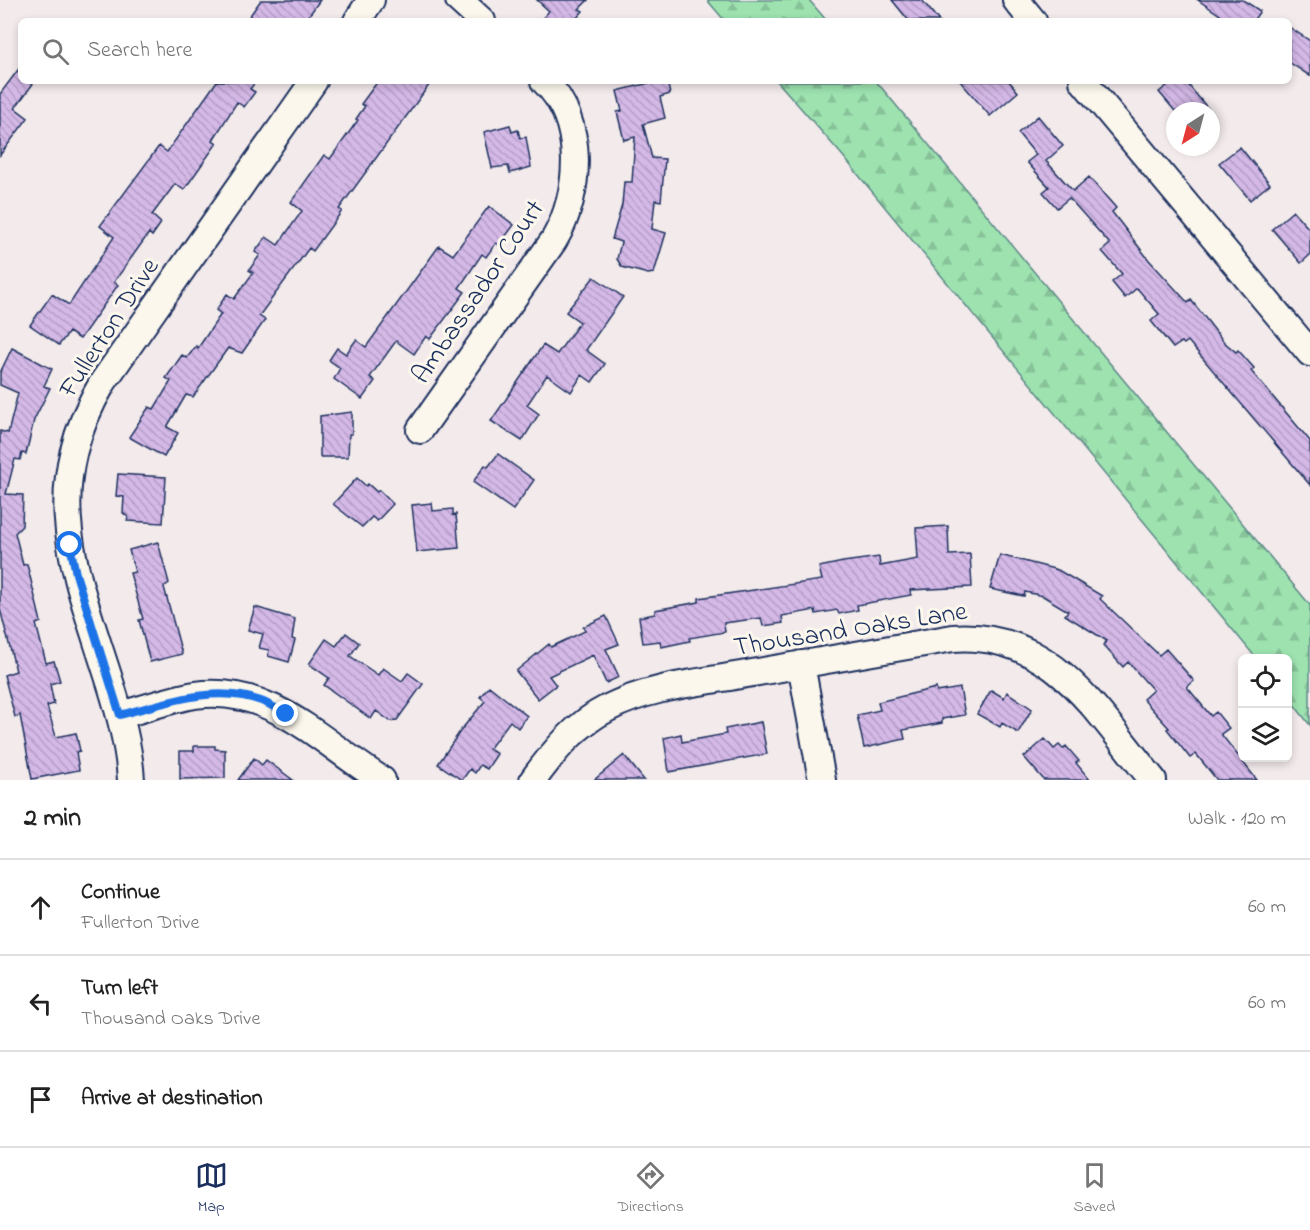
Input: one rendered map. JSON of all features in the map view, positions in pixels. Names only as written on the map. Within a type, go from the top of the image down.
[{"type":"street","points":[[359,18],[371,0]]},
{"type":"street","points":[[459,0],[479,18]]},
{"type":"street","points":[[1016,0],[1031,18]]},
{"type":"street","name":"Fullerton Drive","points":[[131,780],[130,760],[120,715],[76,574],[68,536],[68,479],[78,433],[103,382],[312,84]]},
{"type":"street","name":"Ambassador Court","points":[[420,430],[554,240],[567,213],[574,185],[574,147],[567,120],[554,93],[546,84]]},
{"type":"street","points":[[1086,84],[1310,353]]},
{"type":"street","name":"Thousand Oaks Lane","points":[[533,780],[569,736],[599,713],[625,700],[661,689],[801,664],[953,638],[982,637],[1020,646],[1061,672],[1153,780]]},
{"type":"street","points":[[801,664],[822,780]]},
{"type":"street","points":[[120,715],[195,695],[223,694],[261,701],[295,719],[382,780]]},
{"type":"green space","points":[[707,0],[809,0],[824,18],[722,18]]},
{"type":"green space","points":[[780,84],[878,84],[1310,605],[1310,725],[1292,702],[1292,654],[1253,654],[842,155]]},
{"type":"building","points":[[261,0],[320,0],[307,18],[248,18]]},
{"type":"building","points":[[537,0],[588,0],[579,9],[583,11],[577,18],[543,18],[549,11]]},
{"type":"building","points":[[892,0],[922,0],[937,18],[907,18]]},
{"type":"building","points":[[1198,0],[1243,0],[1260,11],[1255,18],[1225,18]]},
{"type":"building","points":[[1292,29],[1310,41],[1310,76],[1292,64]]},
{"type":"building","points":[[18,70],[18,84],[33,84],[15,108],[28,118],[0,155],[0,94]]},
{"type":"building","points":[[215,84],[254,84],[250,89],[255,92],[244,107],[237,102],[213,140],[217,143],[184,190],[175,184],[152,215],[161,223],[152,236],[149,233],[114,282],[118,285],[80,339],[69,332],[59,345],[30,325],[52,294],[69,305],[114,237],[100,226],[159,146],[167,152]]},
{"type":"building","points":[[376,84],[430,84],[339,209],[342,211],[313,251],[309,248],[259,316],[265,320],[242,353],[228,348],[193,397],[186,395],[167,427],[178,433],[164,457],[129,437],[149,407],[154,409],[171,381],[166,378],[182,355],[187,358],[196,346],[198,348],[221,314],[216,310],[227,294],[234,299],[253,273],[249,270],[260,255],[255,252],[266,237],[278,245],[302,211],[291,202],[324,155],[330,159],[358,120],[356,119],[365,106],[361,104]]},
{"type":"building","points":[[645,84],[668,84],[670,94],[660,97],[665,118],[643,124],[652,158],[665,159],[661,201],[655,200],[652,229],[666,233],[654,273],[648,274],[622,267],[617,259],[621,242],[612,239],[622,205],[624,182],[632,182],[635,137],[624,140],[617,112],[622,111],[617,91]]},
{"type":"building","points":[[963,84],[1011,84],[1018,92],[990,116]]},
{"type":"building","points":[[1169,84],[1188,84],[1202,102],[1167,102],[1159,92]]},
{"type":"building","points":[[1038,116],[1063,146],[1046,161],[1073,191],[1089,177],[1116,208],[1112,212],[1149,260],[1188,303],[1191,300],[1224,342],[1236,352],[1238,350],[1254,368],[1251,371],[1310,441],[1310,485],[1188,341],[1173,348],[1151,321],[1159,314],[1137,288],[1125,298],[1112,282],[1122,274],[1102,251],[1110,244],[1069,198],[1057,208],[1043,192],[1049,187],[1027,162],[1036,155],[1018,133]]},
{"type":"building","points":[[510,125],[512,132],[518,130],[520,138],[526,137],[531,167],[510,173],[508,166],[492,168],[484,132]]},
{"type":"building","points":[[1240,147],[1270,184],[1250,200],[1219,163]]},
{"type":"building","points":[[489,206],[514,225],[499,245],[496,243],[486,257],[482,254],[459,288],[465,292],[430,339],[426,336],[414,354],[396,341],[370,377],[375,381],[362,399],[334,379],[340,368],[329,360],[337,348],[346,354],[356,340],[366,347],[439,246],[453,255]]},
{"type":"building","points":[[1293,211],[1310,230],[1310,255],[1301,263],[1272,229]]},
{"type":"building","points":[[594,277],[623,297],[586,350],[605,364],[592,382],[582,375],[571,392],[547,375],[527,405],[539,414],[522,441],[491,421],[543,345],[557,354],[580,322],[566,312]]},
{"type":"building","points":[[12,348],[52,369],[44,386],[50,388],[34,420],[26,454],[22,453],[20,460],[15,459],[6,494],[23,495],[22,526],[15,533],[23,565],[27,564],[41,622],[36,624],[46,663],[54,661],[60,681],[50,684],[54,704],[47,706],[56,737],[76,733],[80,751],[76,752],[79,770],[32,779],[20,715],[15,717],[4,675],[16,671],[0,609],[0,431],[8,433],[18,393],[0,385],[0,373]]},
{"type":"building","points":[[352,412],[352,434],[349,434],[348,457],[320,457],[320,416]]},
{"type":"building","points":[[498,454],[534,480],[513,510],[473,482],[485,465],[488,467]]},
{"type":"building","points":[[118,474],[166,477],[163,523],[127,521],[128,517],[123,513],[124,497],[116,496]]},
{"type":"building","points":[[357,478],[377,492],[379,490],[393,504],[377,521],[372,517],[362,527],[333,504]]},
{"type":"building","points":[[432,503],[433,511],[453,509],[453,515],[456,514],[459,548],[417,552],[412,505]]},
{"type":"building","points":[[948,526],[949,555],[970,554],[972,587],[910,590],[911,595],[857,605],[858,610],[839,614],[837,610],[816,614],[815,610],[782,616],[783,623],[763,626],[761,618],[724,623],[725,632],[689,638],[690,641],[661,647],[660,641],[643,643],[639,617],[655,614],[655,610],[699,602],[699,598],[822,580],[819,567],[843,562],[879,557],[880,566],[918,559],[916,528]]},
{"type":"building","points":[[158,542],[169,583],[164,587],[182,654],[150,662],[139,620],[143,619],[130,573],[135,572],[129,550]]},
{"type":"building","points":[[1000,555],[1058,570],[1102,596],[1100,599],[1159,655],[1166,649],[1194,681],[1187,687],[1211,716],[1216,712],[1229,728],[1221,734],[1238,756],[1238,762],[1243,762],[1257,780],[1217,780],[1196,754],[1190,758],[1167,729],[1169,728],[1143,699],[1153,690],[1128,662],[1123,667],[1103,645],[1107,641],[1065,615],[1068,611],[1043,596],[1025,592],[1024,596],[990,589]]},
{"type":"building","points":[[255,607],[295,619],[292,639],[295,640],[289,662],[268,656],[269,650],[259,648],[263,634],[248,630]]},
{"type":"building","points":[[606,616],[619,644],[606,649],[619,677],[606,683],[593,655],[549,676],[556,685],[538,699],[516,671],[549,644],[551,647],[585,631],[583,627]]},
{"type":"building","points":[[346,633],[359,643],[350,656],[378,675],[383,668],[402,681],[408,673],[423,684],[397,720],[390,721],[376,711],[371,719],[324,685],[329,678],[309,664],[326,639],[336,646]]},
{"type":"building","points":[[489,686],[527,716],[518,728],[510,721],[489,749],[497,754],[487,769],[480,765],[475,773],[470,769],[462,780],[438,764],[461,730],[485,701],[480,697]]},
{"type":"building","points":[[936,688],[937,692],[960,688],[965,715],[942,719],[942,723],[903,730],[905,739],[864,748],[857,715],[880,710],[878,702]]},
{"type":"building","points":[[991,690],[1004,698],[1007,692],[1032,709],[1018,733],[1002,723],[1000,727],[977,714]]},
{"type":"building","points":[[761,722],[767,754],[669,772],[664,738],[681,734],[682,742],[726,734],[725,729]]},
{"type":"building","points":[[1045,739],[1054,749],[1059,745],[1063,749],[1066,746],[1079,761],[1076,763],[1090,780],[1044,780],[1024,757]]},
{"type":"building","points":[[194,746],[215,746],[215,749],[225,750],[225,778],[180,779],[180,751],[194,751]]},
{"type":"building","points":[[624,755],[644,780],[594,780]]},
{"type":"building","points":[[254,758],[262,765],[266,760],[293,780],[238,780]]},
{"type":"route","points":[[70,545],[76,574],[120,715],[195,695],[223,694],[261,701],[286,714]]}]
